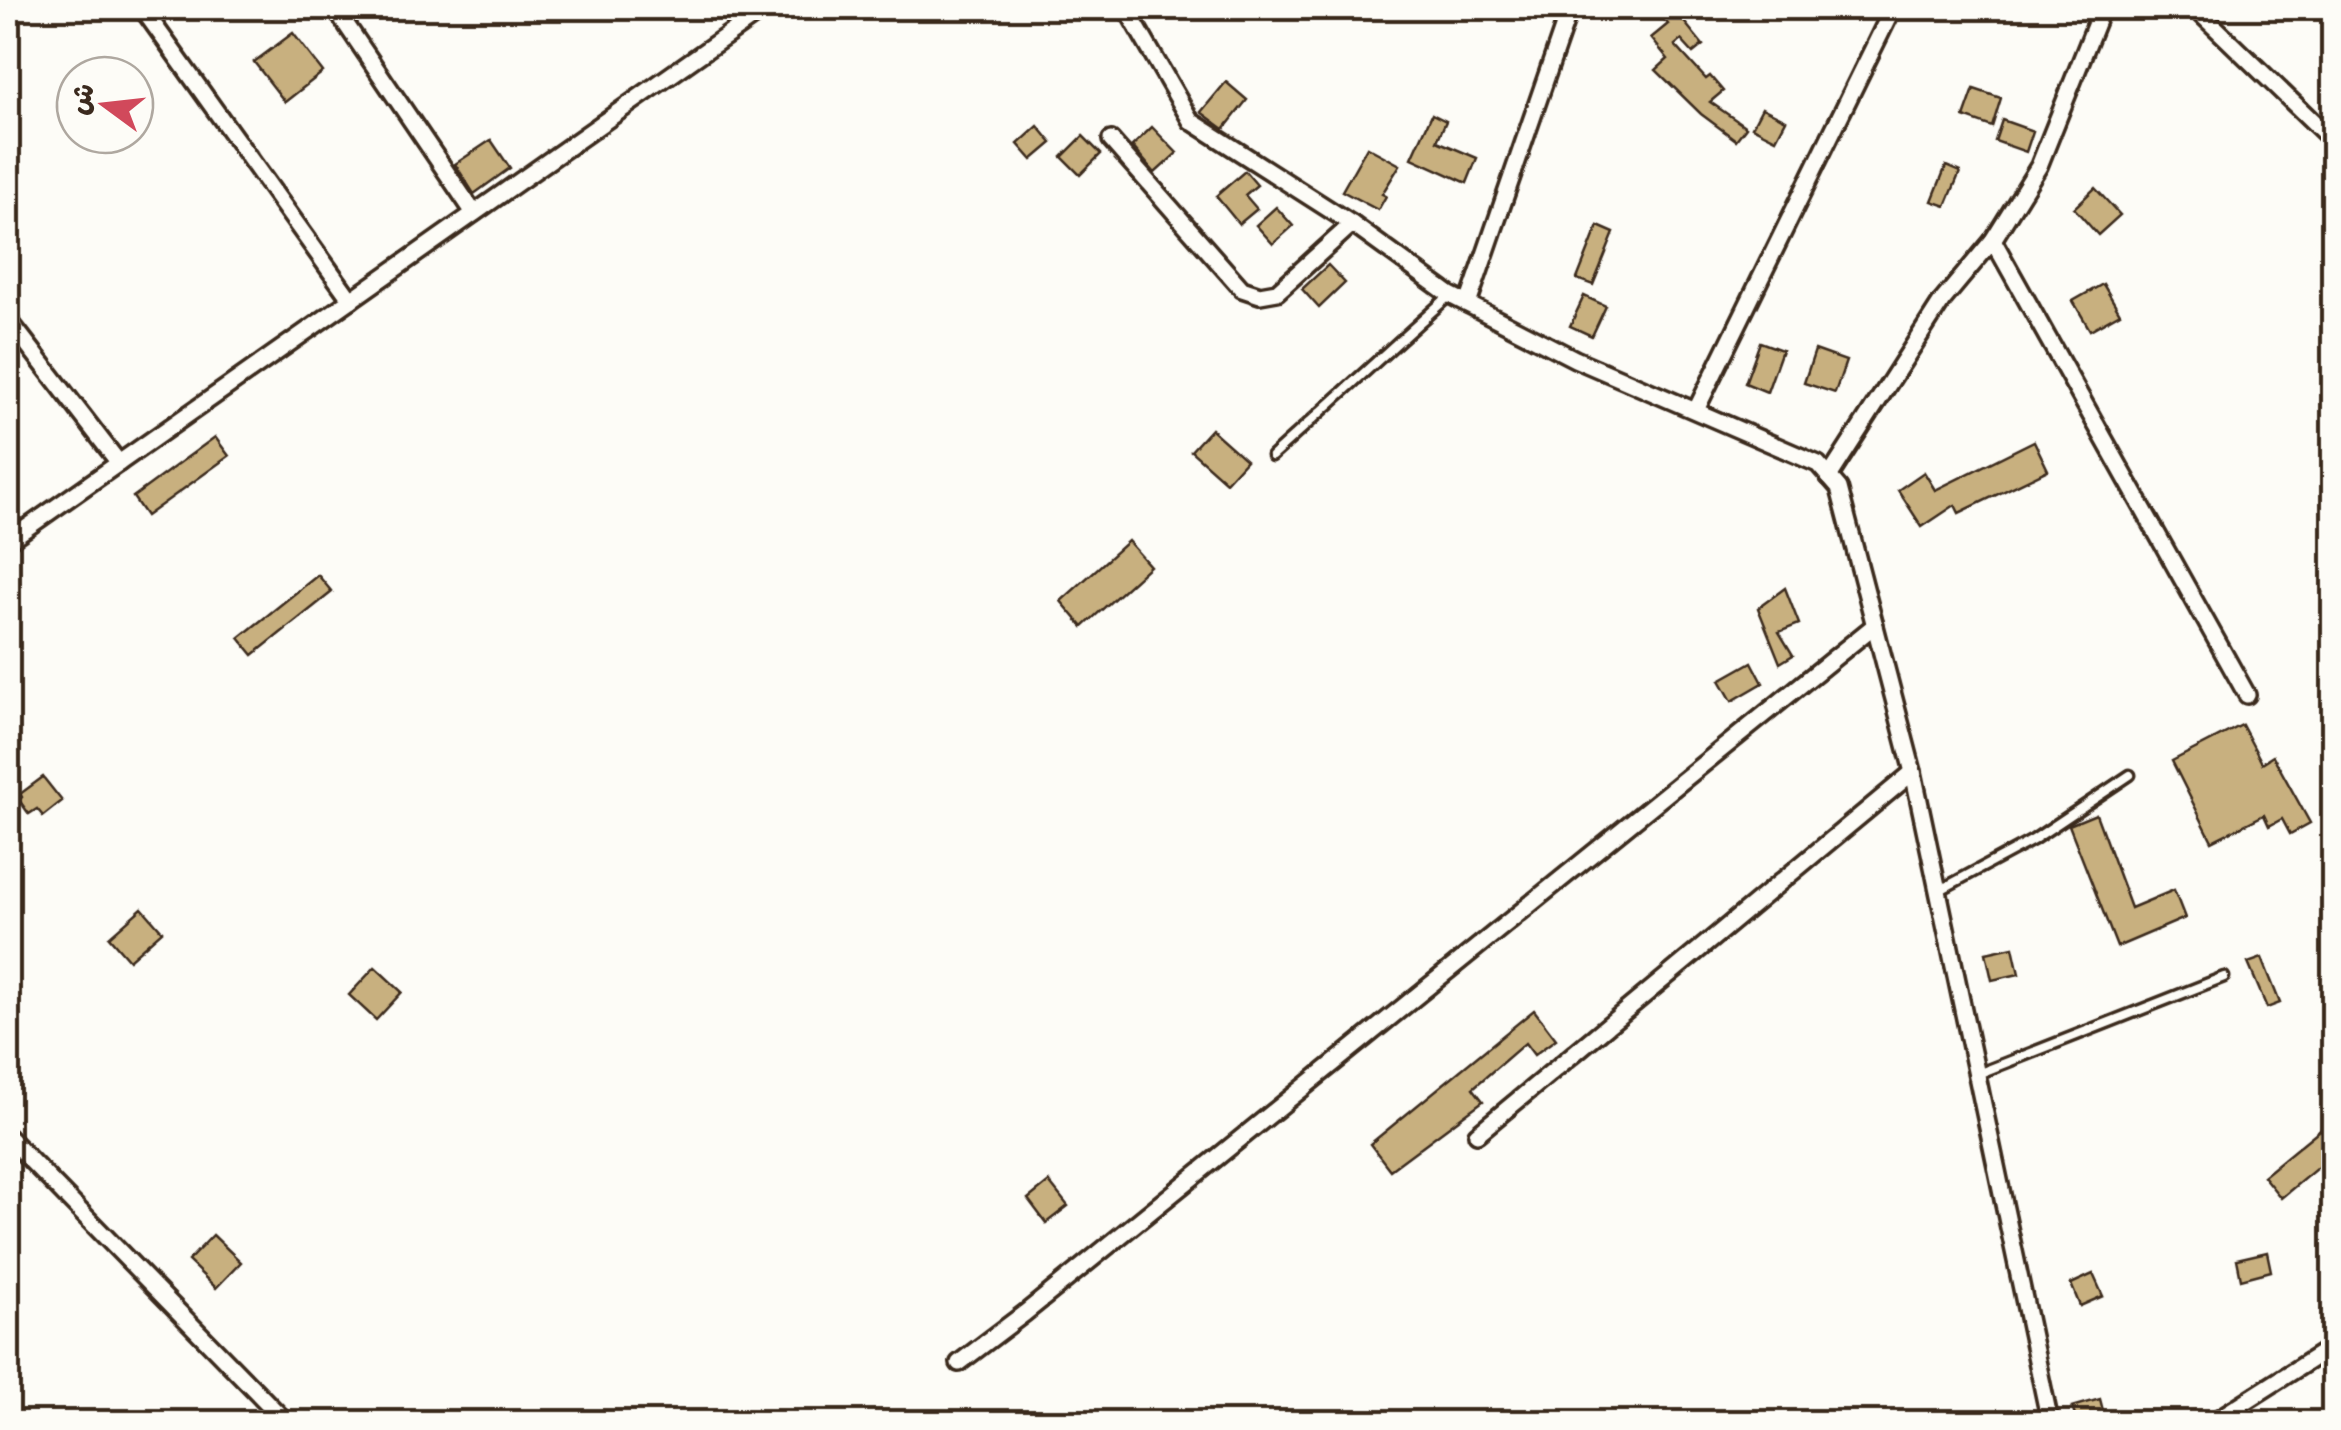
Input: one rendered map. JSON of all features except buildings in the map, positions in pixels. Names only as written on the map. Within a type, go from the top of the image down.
[{"type":"street","points":[[142,8],[351,300]]},
{"type":"street","points":[[334,8],[474,213]]},
{"type":"street","points":[[8,541],[766,8]]},
{"type":"street","points":[[1126,8],[1191,121],[1352,224],[1450,295],[1574,360],[1818,464],[1839,488],[1940,890],[1975,1075],[2050,1422]]},
{"type":"street","points":[[1468,304],[1570,8]]},
{"type":"street","points":[[1696,410],[1893,8]]},
{"type":"street","points":[[1829,477],[1942,300],[1993,240],[2039,166],[2102,8]]},
{"type":"street","points":[[2195,8],[2334,142]]},
{"type":"street","points":[[1111,140],[1242,289],[1260,294],[1277,292],[1352,224]]},
{"type":"street","points":[[1993,240],[2247,695]]},
{"type":"street","points":[[8,320],[119,463]]},
{"type":"street","points":[[959,1363],[1026,1313],[1875,625]]},
{"type":"street","points":[[1477,1134],[1913,772]]},
{"type":"street","points":[[8,1137],[286,1422]]},
{"type":"street","points":[[2213,1422],[2334,1345]]},
{"type":"lane","points":[[1272,456],[1450,295]]},
{"type":"lane","points":[[1940,890],[2033,840],[2130,775]]},
{"type":"lane","points":[[1975,1075],[2224,978]]}]
